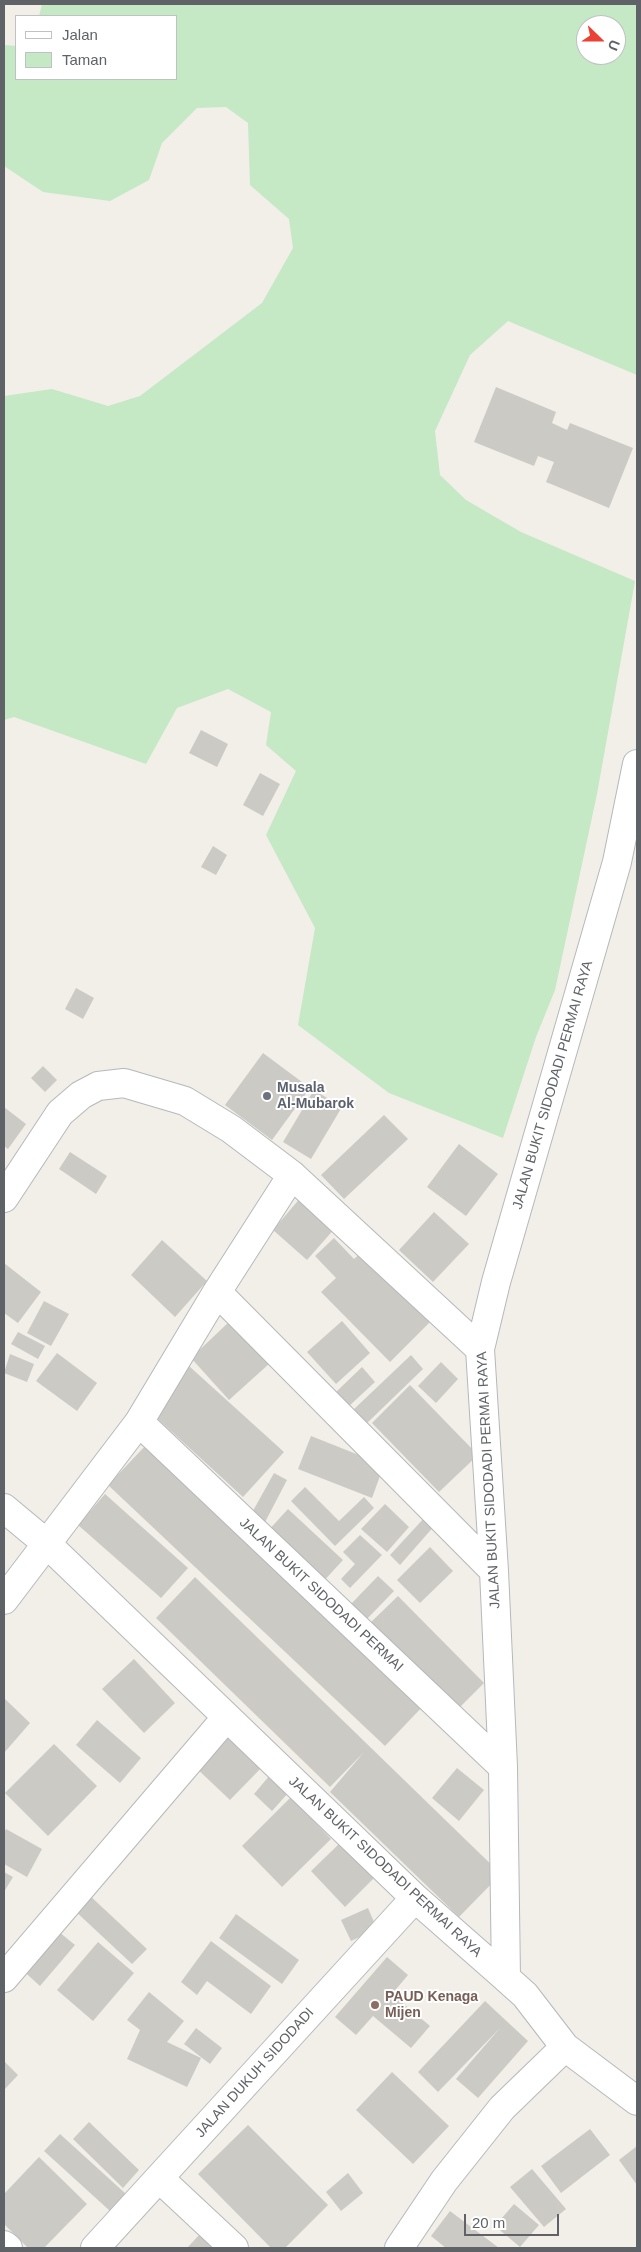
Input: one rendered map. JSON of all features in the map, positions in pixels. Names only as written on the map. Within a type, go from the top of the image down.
[{"type":"street","name":"JALAN BUKIT SIDODADI PERMAI RAYA","points":[[506,1978],[503,1767],[494,1571],[480,1349],[496,1282],[617,862],[637,764]]},
{"type":"street","points":[[4,1198],[60,1113],[81,1095],[98,1086],[124,1083],[185,1101],[231,1129],[292,1175],[480,1349]]},
{"type":"street","points":[[4,1600],[138,1422],[216,1292],[292,1175]]},
{"type":"street","points":[[216,1292],[494,1571]]},
{"type":"street","name":"JALAN BUKIT SIDODADI PERMAI","points":[[138,1422],[503,1767]]},
{"type":"street","name":"JALAN BUKIT SIDODADI PERMAI RAYA","points":[[4,1508],[46,1543],[415,1898],[525,1995],[565,2047],[637,2101]]},
{"type":"street","points":[[4,1978],[226,1718]]},
{"type":"street","name":"JALAN DUKUH SIDODADI","points":[[95,2248],[415,1898]]},
{"type":"street","points":[[399,2248],[444,2181],[502,2108],[565,2047]]},
{"type":"street","points":[[159,2178],[234,2248]]},
{"type":"street","points":[[4,2245],[8,2248]]},
{"type":"green space","points":[[42,4],[637,4],[637,375],[508,321],[470,355],[435,431],[440,475],[466,500],[521,532],[635,581],[597,794],[555,990],[536,1037],[503,1138],[389,1093],[298,1025],[315,928],[266,835],[296,771],[266,745],[271,712],[228,689],[177,708],[146,764],[14,717],[4,720],[4,396],[52,389],[108,406],[140,396],[262,303],[293,248],[289,219],[250,185],[248,123],[226,107],[197,108],[162,143],[149,180],[110,201],[43,192],[4,166],[4,45],[15,46],[15,80],[178,80],[178,15],[39,15]]},
{"type":"building","points":[[496,387],[556,412],[552,423],[567,430],[570,423],[633,448],[609,508],[546,482],[554,462],[538,456],[534,466],[474,442]]},
{"type":"building","points":[[201,730],[228,744],[217,767],[189,753]]},
{"type":"building","points":[[260,773],[280,784],[263,816],[243,805]]},
{"type":"building","points":[[213,846],[227,855],[216,875],[201,867]]},
{"type":"building","points":[[76,988],[94,998],[83,1019],[65,1009]]},
{"type":"building","name":"Musala Al-Mubarok","points":[[263,1053],[310,1088],[272,1140],[225,1105]]},
{"type":"building","points":[[43,1066],[57,1080],[45,1092],[31,1078]]},
{"type":"building","points":[[314,1090],[342,1107],[311,1159],[283,1142]]},
{"type":"building","points":[[4,1107],[26,1124],[8,1149],[4,1146]]},
{"type":"building","points":[[384,1115],[408,1139],[344,1199],[321,1175]]},
{"type":"building","points":[[459,1144],[498,1174],[466,1216],[427,1187]]},
{"type":"building","points":[[70,1152],[107,1176],[96,1194],[59,1169]]},
{"type":"building","points":[[302,1196],[336,1227],[307,1260],[273,1230]]},
{"type":"building","points":[[434,1212],[469,1244],[433,1282],[399,1250]]},
{"type":"building","points":[[334,1238],[354,1259],[363,1251],[432,1320],[390,1362],[321,1292],[336,1278],[315,1256]]},
{"type":"building","points":[[162,1240],[207,1281],[175,1317],[131,1275]]},
{"type":"building","points":[[4,1263],[41,1292],[18,1323],[4,1313]]},
{"type":"building","points":[[44,1301],[69,1314],[51,1346],[27,1333]]},
{"type":"building","points":[[231,1320],[270,1363],[229,1400],[191,1358]]},
{"type":"building","points":[[342,1321],[370,1353],[336,1384],[307,1352]]},
{"type":"building","points":[[18,1332],[45,1346],[38,1359],[11,1344]]},
{"type":"building","points":[[57,1353],[97,1383],[77,1411],[36,1381]]},
{"type":"building","points":[[10,1354],[34,1364],[27,1382],[4,1373]]},
{"type":"building","points":[[411,1355],[423,1369],[365,1425],[352,1411]]},
{"type":"building","points":[[441,1362],[458,1379],[436,1403],[418,1386]]},
{"type":"building","points":[[189,1366],[284,1452],[243,1497],[149,1411]]},
{"type":"building","points":[[362,1367],[375,1382],[348,1407],[335,1393]]},
{"type":"building","points":[[410,1385],[478,1455],[439,1492],[372,1423]]},
{"type":"building","points":[[311,1436],[384,1465],[372,1498],[298,1469]]},
{"type":"building","points":[[149,1442],[426,1703],[385,1746],[108,1485]]},
{"type":"building","points":[[274,1473],[287,1480],[263,1526],[249,1518]]},
{"type":"building","points":[[305,1487],[339,1521],[364,1497],[374,1508],[335,1546],[291,1501]]},
{"type":"building","points":[[105,1494],[188,1568],[161,1598],[78,1525]]},
{"type":"building","points":[[385,1504],[409,1527],[387,1552],[361,1529]]},
{"type":"building","points":[[288,1509],[343,1560],[321,1584],[266,1533]]},
{"type":"building","points":[[426,1516],[436,1524],[400,1565],[390,1555]]},
{"type":"building","points":[[360,1535],[382,1555],[350,1588],[341,1579],[355,1564],[343,1552]]},
{"type":"building","points":[[430,1547],[453,1571],[420,1603],[397,1580]]},
{"type":"building","points":[[378,1576],[394,1591],[365,1621],[350,1605]]},
{"type":"building","points":[[195,1577],[501,1874],[459,1917],[330,1792],[364,1752],[330,1787],[156,1618]]},
{"type":"building","points":[[398,1596],[484,1683],[455,1712],[369,1624]]},
{"type":"building","points":[[134,1659],[175,1703],[144,1733],[102,1689]]},
{"type":"building","points":[[4,1698],[30,1723],[4,1753]]},
{"type":"building","points":[[97,1720],[141,1758],[120,1783],[76,1745]]},
{"type":"building","points":[[227,1728],[265,1764],[230,1800],[192,1764]]},
{"type":"building","points":[[54,1744],[97,1786],[48,1836],[5,1793]]},
{"type":"building","points":[[457,1768],[484,1790],[459,1821],[432,1798]]},
{"type":"building","points":[[270,1775],[289,1792],[272,1811],[254,1794]]},
{"type":"building","points":[[291,1797],[331,1839],[282,1887],[242,1846]]},
{"type":"building","points":[[6,1829],[42,1849],[27,1877],[4,1864],[4,1833]]},
{"type":"building","points":[[340,1843],[374,1878],[345,1907],[311,1871]]},
{"type":"building","points":[[4,1872],[13,1877],[4,1892]]},
{"type":"building","points":[[87,1893],[147,1949],[132,1964],[73,1909]]},
{"type":"building","points":[[368,1908],[377,1929],[351,1941],[341,1920]]},
{"type":"building","points":[[236,1914],[299,1960],[282,1984],[219,1938]]},
{"type":"building","points":[[53,1927],[75,1945],[40,1986],[19,1967]]},
{"type":"building","points":[[211,1941],[271,1986],[251,2014],[207,1981],[197,1995],[181,1982]]},
{"type":"building","points":[[98,1942],[134,1973],[93,2021],[57,1990]]},
{"type":"building","name":"PAUD Kenaga Mijen","points":[[387,1957],[408,1975],[392,1994],[430,2026],[411,2048],[373,2016],[356,2035],[335,2017]]},
{"type":"building","points":[[149,1992],[184,2021],[167,2042],[201,2058],[187,2087],[127,2059],[140,2030],[127,2020]]},
{"type":"building","points":[[485,2001],[528,2041],[478,2098],[456,2079],[500,2028],[438,2092],[418,2072]]},
{"type":"building","points":[[196,2028],[222,2048],[210,2064],[184,2044]]},
{"type":"building","points":[[4,2061],[18,2075],[4,2090]]},
{"type":"building","points":[[392,2072],[449,2126],[413,2164],[356,2110]]},
{"type":"building","points":[[89,2122],[139,2170],[123,2188],[73,2139]]},
{"type":"building","points":[[248,2125],[328,2205],[285,2248],[271,2248],[198,2174]]},
{"type":"building","points":[[590,2129],[610,2155],[561,2193],[541,2166]]},
{"type":"building","points":[[60,2134],[126,2194],[110,2211],[44,2151]]},
{"type":"building","points":[[637,2146],[637,2185],[619,2160]]},
{"type":"building","points":[[39,2157],[87,2204],[44,2248],[28,2248],[4,2224],[4,2194]]},
{"type":"building","points":[[532,2169],[566,2209],[544,2227],[510,2187]]},
{"type":"building","points":[[348,2173],[363,2193],[341,2211],[326,2192]]},
{"type":"building","points":[[514,2204],[539,2225],[520,2247],[495,2226]]},
{"type":"building","points":[[450,2211],[499,2248],[446,2248],[431,2236]]},
{"type":"building","points":[[200,2234],[215,2248],[187,2248]]},
{"type":"place","name":"Musala Al-Mubarok","points":[[267,1096]]},
{"type":"place","name":"PAUD Kenaga Mijen","points":[[375,2005]]}]
